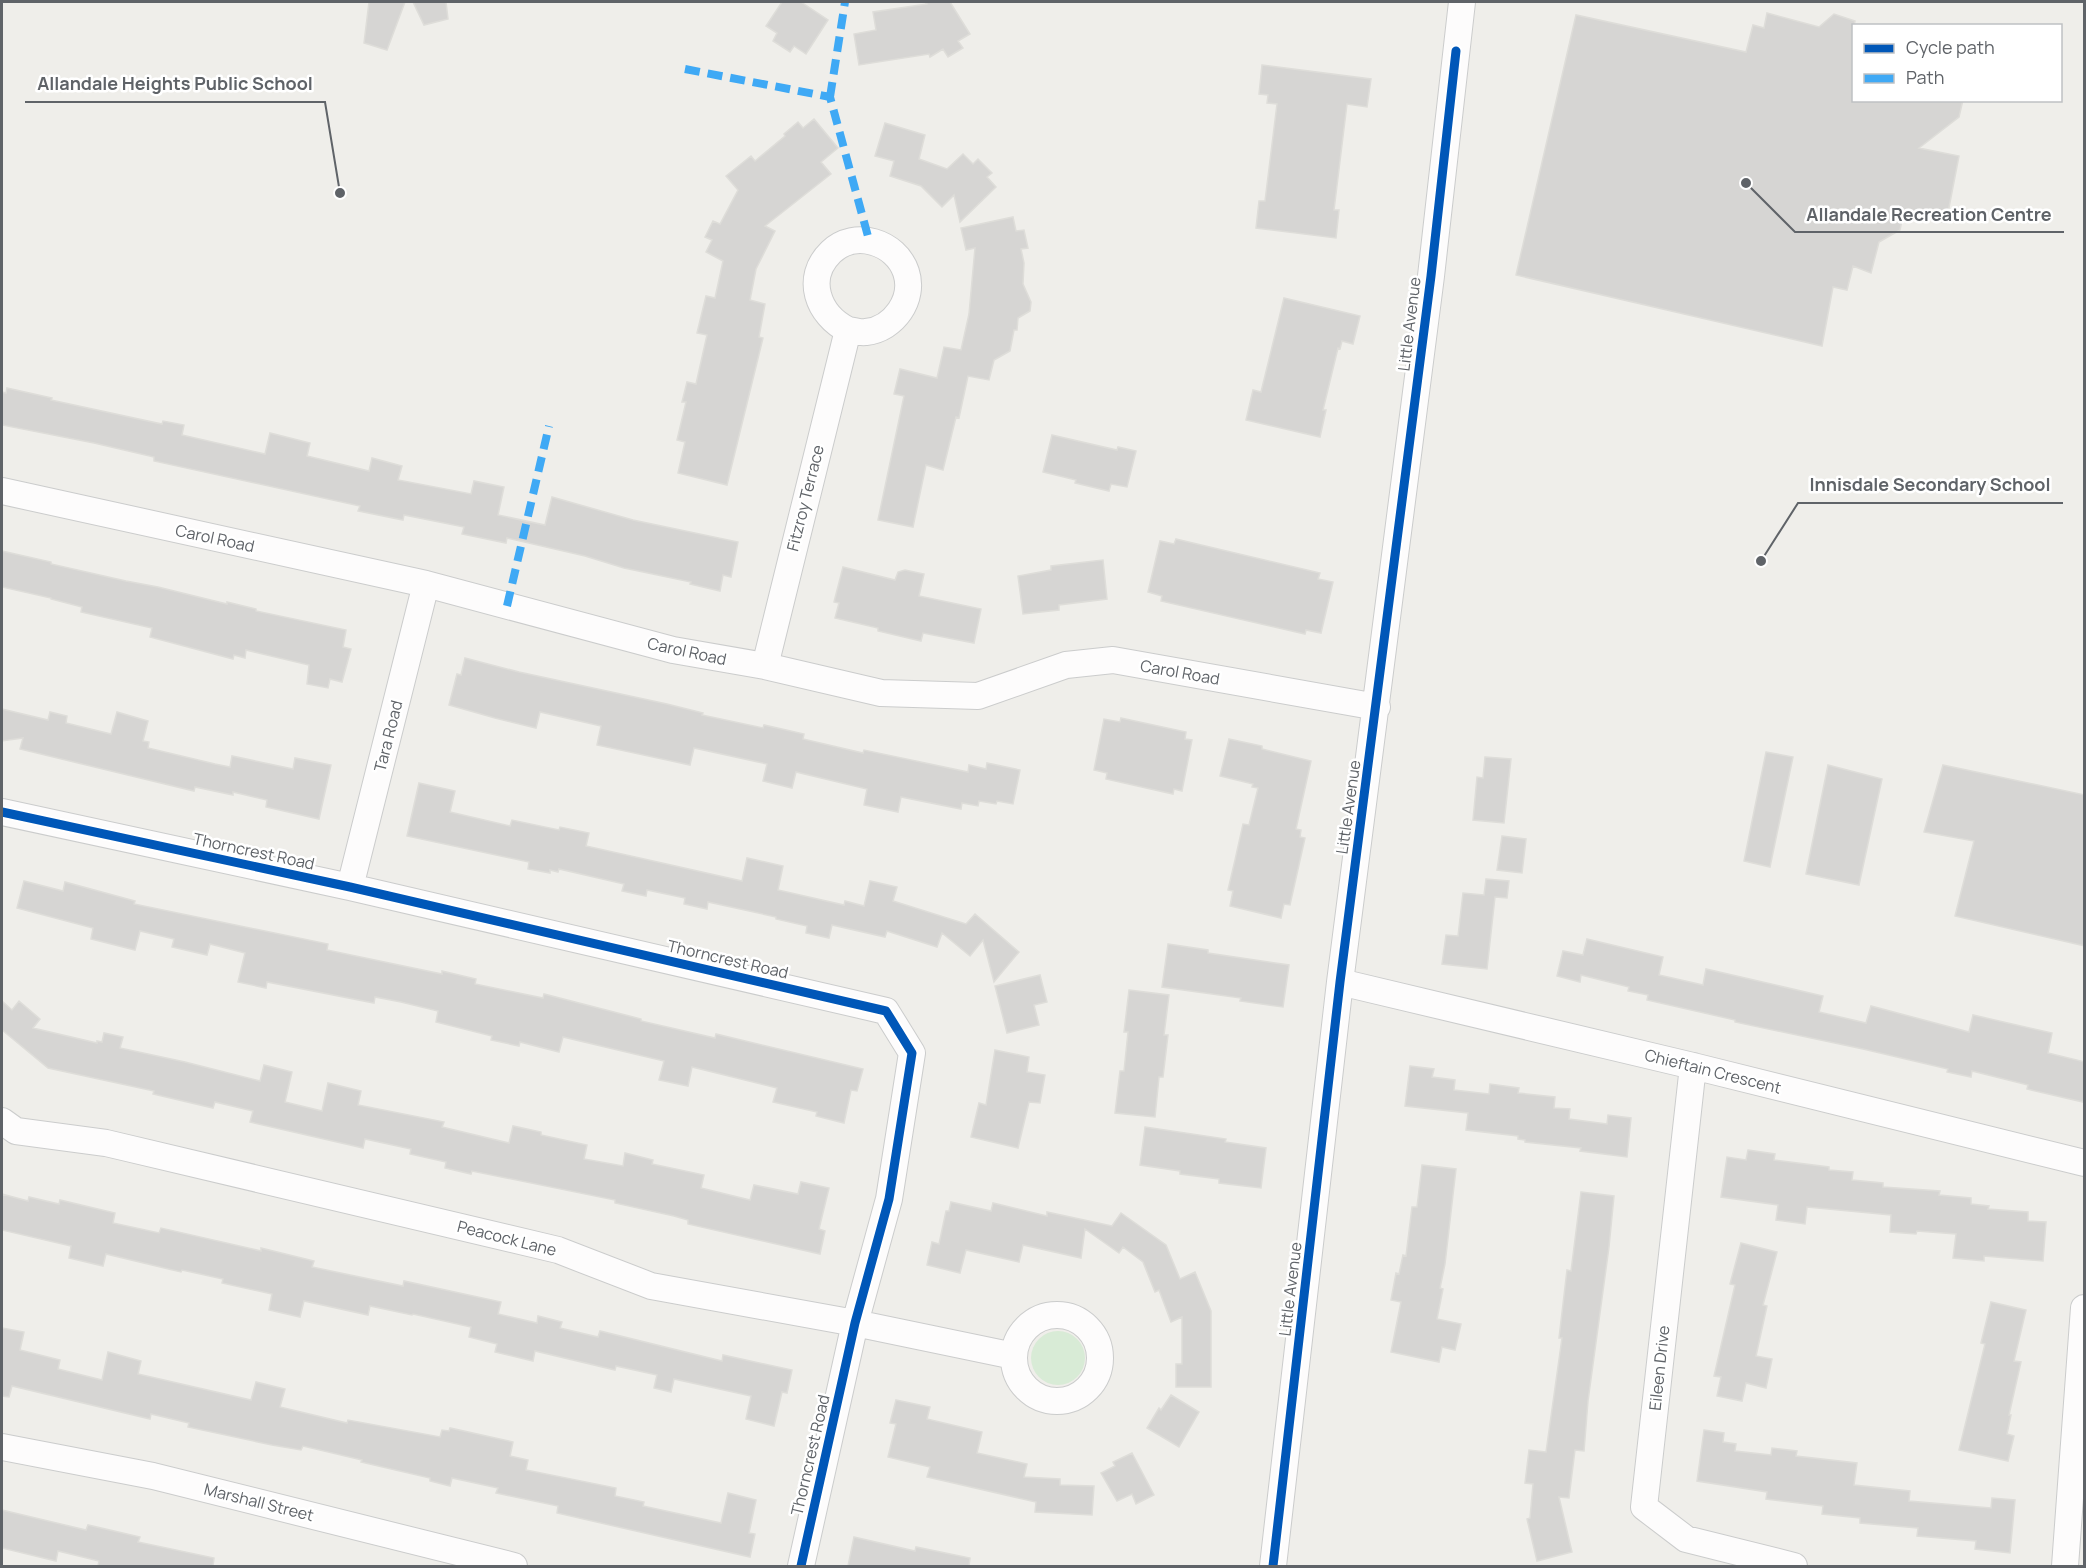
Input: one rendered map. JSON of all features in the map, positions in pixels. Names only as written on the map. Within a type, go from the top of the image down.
[{"type":"street","name":"Little Avenue","points":[[1273,1566],[1340,982],[1431,276],[1462,2]]},
{"type":"street","name":"Fitzroy Terrace","points":[[765,666],[848,330]]},
{"type":"street","name":"Carol Road","points":[[2,491],[426,584],[673,650],[765,666],[881,693],[978,696],[1066,664],[1113,660],[1377,706]]},
{"type":"street","name":"Tara Road","points":[[350,887],[426,584]]},
{"type":"street","name":"Thorncrest Road","points":[[2,812],[350,887],[886,1011],[912,1053],[889,1199],[855,1323],[801,1566]]},
{"type":"street","name":"Chieftain Crescent","points":[[1340,982],[2085,1163]]},
{"type":"street","name":"Eileen Drive","points":[[1693,1066],[1644,1507],[1686,1539],[1794,1566]]},
{"type":"street","name":"Peacock Lane","points":[[2,1121],[16,1131],[106,1143],[558,1250],[651,1286],[855,1323],[1014,1356]]},
{"type":"street","points":[[2065,1566],[2085,1308]]},
{"type":"street","name":"Marshall Street","points":[[2,1446],[153,1476],[505,1565]]},
{"type":"green space","points":[[1053,1331],[1063,1331],[1073,1335],[1081,1343],[1085,1358],[1081,1373],[1073,1381],[1063,1385],[1053,1385],[1043,1381],[1035,1373],[1031,1363],[1031,1353],[1035,1343],[1043,1335]]},
{"type":"building","points":[[369,2],[405,2],[387,50],[364,43]]},
{"type":"building","points":[[413,2],[446,2],[448,19],[424,25]]},
{"type":"building","points":[[782,2],[801,2],[828,20],[806,54],[794,46],[790,52],[773,41],[777,33],[766,26]]},
{"type":"building","points":[[925,2],[950,2],[970,34],[958,41],[963,48],[948,57],[943,49],[930,57],[929,54],[859,65],[854,34],[876,30],[873,12],[927,4]]},
{"type":"building","points":[[1767,13],[1819,27],[1834,14],[1855,21],[1852,24],[1852,102],[1963,102],[1959,117],[1919,148],[1959,156],[1946,223],[1904,211],[1900,230],[1879,242],[1871,273],[1853,266],[1847,290],[1833,287],[1822,346],[1516,275],[1576,15],[1746,52],[1753,25],[1764,28]]},
{"type":"building","points":[[1262,65],[1371,79],[1367,107],[1347,104],[1334,210],[1339,210],[1336,238],[1256,228],[1259,201],[1265,201],[1277,104],[1267,103],[1268,95],[1259,94]]},
{"type":"building","points":[[814,119],[838,148],[821,162],[831,174],[765,226],[775,231],[756,269],[750,300],[765,304],[759,337],[763,338],[727,485],[678,473],[685,442],[677,440],[686,402],[682,402],[687,382],[696,384],[707,335],[697,333],[706,296],[715,298],[723,261],[706,252],[712,240],[705,237],[713,221],[720,224],[738,190],[726,176],[751,156],[755,161],[798,122],[803,128]]},
{"type":"building","points":[[885,123],[925,135],[919,159],[947,169],[963,154],[973,164],[978,159],[992,173],[987,177],[996,187],[960,222],[954,195],[942,207],[921,186],[890,176],[894,161],[875,156]]},
{"type":"building","points":[[1013,217],[1016,231],[1024,230],[1028,248],[1021,249],[1024,263],[1023,284],[1031,302],[1030,311],[1018,318],[1017,330],[1014,330],[1010,351],[994,360],[989,380],[968,376],[959,418],[956,417],[943,470],[926,465],[913,527],[878,520],[904,396],[894,394],[900,369],[937,378],[944,347],[961,350],[969,314],[975,248],[966,250],[961,228]]},
{"type":"building","points":[[1284,298],[1360,316],[1353,344],[1342,341],[1340,349],[1338,348],[1323,410],[1326,410],[1320,437],[1246,420],[1253,390],[1261,392]]},
{"type":"building","points":[[7,388],[162,424],[163,421],[184,425],[182,435],[265,454],[270,433],[310,443],[307,456],[369,471],[372,458],[402,466],[398,480],[471,494],[474,481],[504,487],[498,515],[545,525],[552,497],[633,520],[738,542],[731,577],[723,575],[720,591],[507,538],[506,543],[462,534],[464,527],[404,515],[403,520],[358,511],[360,506],[154,461],[154,457],[94,443],[2,425],[2,392],[6,393]]},
{"type":"building","points":[[1052,435],[1117,450],[1118,447],[1136,451],[1127,487],[1111,484],[1109,491],[1043,472]]},
{"type":"building","points":[[1176,539],[1320,573],[1318,579],[1333,582],[1321,633],[1306,630],[1305,634],[1161,601],[1162,596],[1148,592],[1160,541],[1174,544]]},
{"type":"building","points":[[2,551],[346,630],[343,647],[351,649],[342,682],[330,679],[328,688],[307,684],[309,665],[246,650],[245,658],[234,655],[233,659],[150,637],[152,628],[81,612],[82,607],[2,587]]},
{"type":"building","points":[[1103,560],[1107,599],[1059,605],[1059,610],[1023,614],[1018,576],[1051,570],[1051,566]]},
{"type":"building","points":[[843,567],[895,580],[898,572],[905,570],[924,574],[919,596],[981,609],[974,643],[923,633],[921,641],[835,618],[839,603],[834,602]]},
{"type":"building","points":[[465,658],[667,704],[703,713],[702,715],[804,734],[803,739],[863,753],[864,750],[968,772],[969,765],[986,769],[987,763],[1020,770],[1013,804],[979,801],[978,806],[962,803],[961,809],[901,797],[898,812],[864,805],[867,789],[796,772],[792,788],[763,781],[767,764],[694,748],[690,765],[597,745],[601,726],[540,712],[536,728],[495,718],[449,705],[457,674],[461,675]]},
{"type":"building","points":[[2,709],[48,720],[50,712],[67,716],[66,723],[111,734],[117,712],[148,721],[143,741],[149,742],[148,748],[230,767],[232,756],[293,769],[295,758],[331,765],[319,819],[266,807],[267,800],[233,792],[233,795],[195,787],[194,791],[20,749],[23,738],[2,741]]},
{"type":"building","points":[[1121,718],[1186,732],[1185,739],[1192,740],[1182,791],[1174,789],[1173,794],[1106,779],[1107,773],[1094,770],[1104,719],[1120,722]]},
{"type":"building","points":[[1229,739],[1311,761],[1296,829],[1301,830],[1300,837],[1305,838],[1290,905],[1284,904],[1281,918],[1230,906],[1233,891],[1228,890],[1243,824],[1249,825],[1258,788],[1252,787],[1253,784],[1220,776]]},
{"type":"building","points":[[1766,752],[1793,757],[1770,867],[1744,861]]},
{"type":"building","points":[[1485,757],[1511,759],[1504,823],[1473,820],[1477,777],[1483,778]]},
{"type":"building","points":[[1828,765],[1882,779],[1859,885],[1806,874]]},
{"type":"building","points":[[1943,765],[2085,795],[2085,946],[1955,916],[1974,841],[1924,832]]},
{"type":"building","points":[[419,783],[455,791],[450,812],[510,826],[512,820],[559,830],[560,827],[589,833],[586,846],[742,881],[747,858],[783,866],[778,890],[844,905],[845,901],[864,906],[870,881],[897,887],[893,901],[966,924],[975,914],[1019,952],[994,982],[983,940],[970,956],[942,933],[937,947],[887,931],[885,937],[832,925],[829,938],[806,933],[807,926],[776,919],[776,917],[708,902],[707,909],[684,904],[685,898],[647,890],[646,896],[622,891],[624,884],[559,869],[558,872],[550,870],[550,873],[528,869],[529,862],[407,836]]},
{"type":"building","points":[[1502,836],[1526,839],[1522,873],[1497,870]]},
{"type":"building","points":[[1486,879],[1509,881],[1507,898],[1495,897],[1487,969],[1442,964],[1446,935],[1458,936],[1463,893],[1484,895]]},
{"type":"building","points":[[24,881],[63,891],[65,882],[135,901],[134,904],[328,944],[327,950],[442,974],[442,971],[476,979],[475,984],[543,998],[544,994],[641,1019],[641,1021],[715,1038],[716,1034],[863,1069],[857,1091],[851,1090],[844,1123],[816,1116],[817,1112],[773,1102],[777,1088],[692,1067],[688,1086],[659,1080],[664,1061],[563,1037],[559,1052],[520,1042],[519,1046],[491,1040],[492,1036],[436,1022],[438,1011],[401,1002],[375,997],[374,1003],[267,982],[266,988],[238,982],[245,953],[210,944],[207,955],[172,947],[174,939],[140,931],[135,950],[91,939],[93,928],[17,908]]},
{"type":"building","points":[[1587,939],[1663,957],[1659,975],[1703,985],[1706,969],[1823,996],[1819,1012],[1866,1023],[1871,1006],[1969,1032],[1973,1015],[2052,1033],[2048,1053],[2085,1062],[2083,1102],[2027,1089],[2028,1085],[1972,1071],[1971,1077],[1947,1072],[1948,1069],[1647,1000],[1648,995],[1628,991],[1629,987],[1581,975],[1580,982],[1557,976],[1563,951],[1583,955]]},
{"type":"building","points":[[1168,944],[1208,950],[1208,953],[1289,965],[1283,1007],[1240,1001],[1241,998],[1162,987]]},
{"type":"building","points":[[1040,975],[1047,1002],[1034,1005],[1039,1025],[1007,1033],[995,986]]},
{"type":"building","points":[[1129,990],[1169,995],[1164,1035],[1168,1035],[1163,1077],[1159,1077],[1155,1117],[1115,1113],[1120,1071],[1124,1071],[1128,1032],[1124,1032]]},
{"type":"building","points":[[2,1001],[12,1010],[19,1001],[40,1019],[33,1028],[97,1043],[97,1041],[102,1042],[104,1033],[123,1037],[120,1048],[260,1081],[264,1065],[292,1072],[285,1102],[322,1111],[328,1083],[361,1091],[358,1105],[444,1122],[442,1127],[509,1143],[513,1126],[541,1132],[541,1135],[587,1145],[584,1159],[623,1166],[625,1153],[653,1160],[652,1164],[704,1175],[701,1188],[750,1200],[754,1185],[798,1194],[801,1182],[829,1188],[819,1229],[825,1231],[820,1254],[688,1224],[688,1220],[615,1203],[615,1200],[472,1171],[471,1174],[445,1168],[446,1162],[410,1154],[411,1149],[365,1139],[363,1148],[250,1122],[253,1111],[215,1102],[213,1108],[153,1094],[154,1091],[48,1068],[2,1030]]},
{"type":"building","points":[[995,1050],[1029,1057],[1027,1072],[1045,1075],[1040,1103],[1029,1102],[1018,1148],[971,1137],[979,1103],[986,1105]]},
{"type":"building","points":[[1410,1066],[1434,1069],[1432,1077],[1455,1080],[1454,1090],[1489,1094],[1490,1084],[1519,1088],[1518,1093],[1555,1097],[1554,1108],[1570,1109],[1569,1119],[1607,1124],[1608,1115],[1631,1118],[1627,1157],[1580,1151],[1581,1148],[1525,1142],[1525,1140],[1518,1139],[1518,1136],[1466,1130],[1468,1113],[1405,1106]]},
{"type":"building","points":[[1145,1127],[1226,1139],[1225,1142],[1266,1148],[1261,1188],[1219,1183],[1219,1179],[1180,1174],[1180,1171],[1140,1165]]},
{"type":"building","points":[[1748,1150],[1775,1154],[1774,1160],[1853,1172],[1852,1180],[1883,1183],[1883,1187],[1940,1191],[1939,1195],[1971,1198],[1971,1204],[1989,1206],[1988,1209],[2028,1212],[2028,1221],[2046,1222],[2043,1261],[1984,1256],[1984,1261],[1953,1258],[1956,1234],[1917,1231],[1916,1234],[1890,1232],[1891,1215],[1807,1207],[1805,1224],[1776,1220],[1778,1205],[1721,1197],[1727,1157],[1746,1160]]},
{"type":"building","points":[[1422,1165],[1456,1169],[1440,1288],[1443,1289],[1437,1319],[1461,1324],[1455,1350],[1442,1347],[1439,1362],[1391,1352],[1401,1302],[1391,1300],[1396,1273],[1399,1274],[1403,1255],[1406,1256],[1412,1207],[1417,1207]]},
{"type":"building","points":[[1581,1192],[1614,1196],[1609,1247],[1588,1401],[1584,1451],[1575,1450],[1569,1498],[1559,1497],[1572,1552],[1537,1561],[1527,1519],[1530,1518],[1533,1484],[1525,1483],[1529,1450],[1546,1452],[1562,1338],[1559,1338],[1567,1270],[1571,1271]]},
{"type":"building","points":[[2,1194],[28,1201],[29,1197],[59,1204],[60,1200],[115,1213],[113,1223],[159,1233],[161,1228],[261,1251],[261,1248],[314,1261],[312,1267],[403,1286],[404,1281],[501,1302],[498,1314],[537,1323],[538,1316],[562,1322],[560,1328],[598,1337],[600,1331],[722,1361],[723,1355],[792,1370],[787,1393],[782,1392],[774,1426],[746,1419],[751,1396],[674,1379],[671,1392],[654,1388],[657,1375],[616,1366],[615,1370],[535,1351],[533,1361],[495,1352],[497,1344],[469,1337],[471,1327],[370,1306],[368,1315],[304,1301],[300,1317],[269,1310],[272,1294],[222,1283],[223,1279],[182,1270],[181,1272],[106,1254],[103,1266],[69,1258],[71,1246],[2,1230]]},
{"type":"building","points":[[951,1202],[991,1211],[993,1203],[1047,1216],[1047,1212],[1112,1226],[1121,1213],[1166,1245],[1180,1279],[1195,1272],[1211,1311],[1211,1387],[1176,1387],[1176,1364],[1182,1364],[1182,1317],[1171,1322],[1159,1290],[1155,1292],[1143,1262],[1123,1247],[1119,1253],[1085,1229],[1081,1258],[1023,1245],[1019,1262],[966,1250],[960,1273],[927,1265],[932,1242],[939,1244],[946,1211],[949,1211]]},
{"type":"building","points":[[1741,1243],[1777,1252],[1763,1305],[1767,1306],[1756,1356],[1772,1359],[1766,1388],[1746,1383],[1742,1401],[1717,1396],[1721,1377],[1714,1376],[1735,1285],[1730,1284]]},
{"type":"building","points":[[1991,1302],[2026,1310],[2014,1361],[2021,1362],[2009,1415],[2011,1415],[2007,1434],[2014,1436],[2008,1461],[1959,1450],[1985,1344],[1981,1343]]},
{"type":"building","points":[[2,1328],[24,1332],[20,1350],[60,1360],[58,1369],[102,1380],[108,1352],[141,1361],[138,1374],[251,1400],[256,1382],[285,1389],[280,1407],[347,1423],[348,1420],[440,1437],[442,1430],[449,1431],[450,1428],[513,1442],[510,1456],[528,1460],[526,1470],[616,1488],[615,1496],[644,1502],[643,1506],[721,1523],[728,1493],[756,1500],[749,1533],[755,1534],[750,1557],[557,1513],[558,1506],[496,1493],[498,1488],[452,1478],[450,1486],[430,1481],[430,1478],[303,1446],[301,1450],[272,1445],[188,1427],[189,1423],[151,1414],[150,1419],[12,1386],[9,1397],[2,1396]]},
{"type":"building","points":[[1171,1395],[1199,1412],[1179,1447],[1147,1428],[1159,1408],[1161,1410]]},
{"type":"building","points":[[896,1400],[930,1407],[927,1419],[982,1432],[977,1453],[1027,1464],[1024,1477],[1060,1479],[1060,1485],[1094,1486],[1092,1515],[1035,1512],[1036,1502],[927,1477],[930,1467],[888,1457],[896,1424],[890,1423]]},
{"type":"building","points":[[1704,1430],[1724,1433],[1723,1442],[1736,1444],[1735,1451],[1771,1455],[1772,1448],[1797,1451],[1796,1456],[1857,1463],[1854,1485],[1910,1491],[1909,1501],[1991,1508],[1992,1498],[2015,1500],[2010,1553],[1975,1549],[1976,1541],[1917,1536],[1918,1528],[1860,1523],[1860,1518],[1822,1514],[1823,1506],[1766,1499],[1767,1492],[1697,1481]]},
{"type":"building","points":[[1132,1453],[1154,1495],[1136,1504],[1132,1494],[1117,1501],[1101,1473],[1115,1466],[1113,1462]]},
{"type":"building","points":[[2,1510],[86,1530],[88,1525],[140,1537],[138,1542],[214,1558],[213,1566],[98,1566],[99,1561],[58,1551],[56,1561],[2,1548]]},
{"type":"building","points":[[854,1537],[915,1551],[916,1547],[970,1558],[969,1566],[848,1566]]},
{"type":"marked path","points":[[830,97],[845,2]]},
{"type":"marked path","points":[[685,69],[830,97],[869,240]]},
{"type":"marked path","points":[[507,606],[549,426]]},
{"type":"cycle path","points":[[1273,1566],[1340,982],[1431,276],[1456,51]]},
{"type":"cycle path","points":[[2,812],[350,887],[886,1011],[912,1053],[889,1199],[855,1323],[801,1566]]},
{"type":"place","name":"Allandale Recreation Centre","points":[[1746,183]]},
{"type":"place","name":"Allandale Heights Public School","points":[[340,193]]},
{"type":"place","name":"Innisdale Secondary School","points":[[1761,561]]}]
